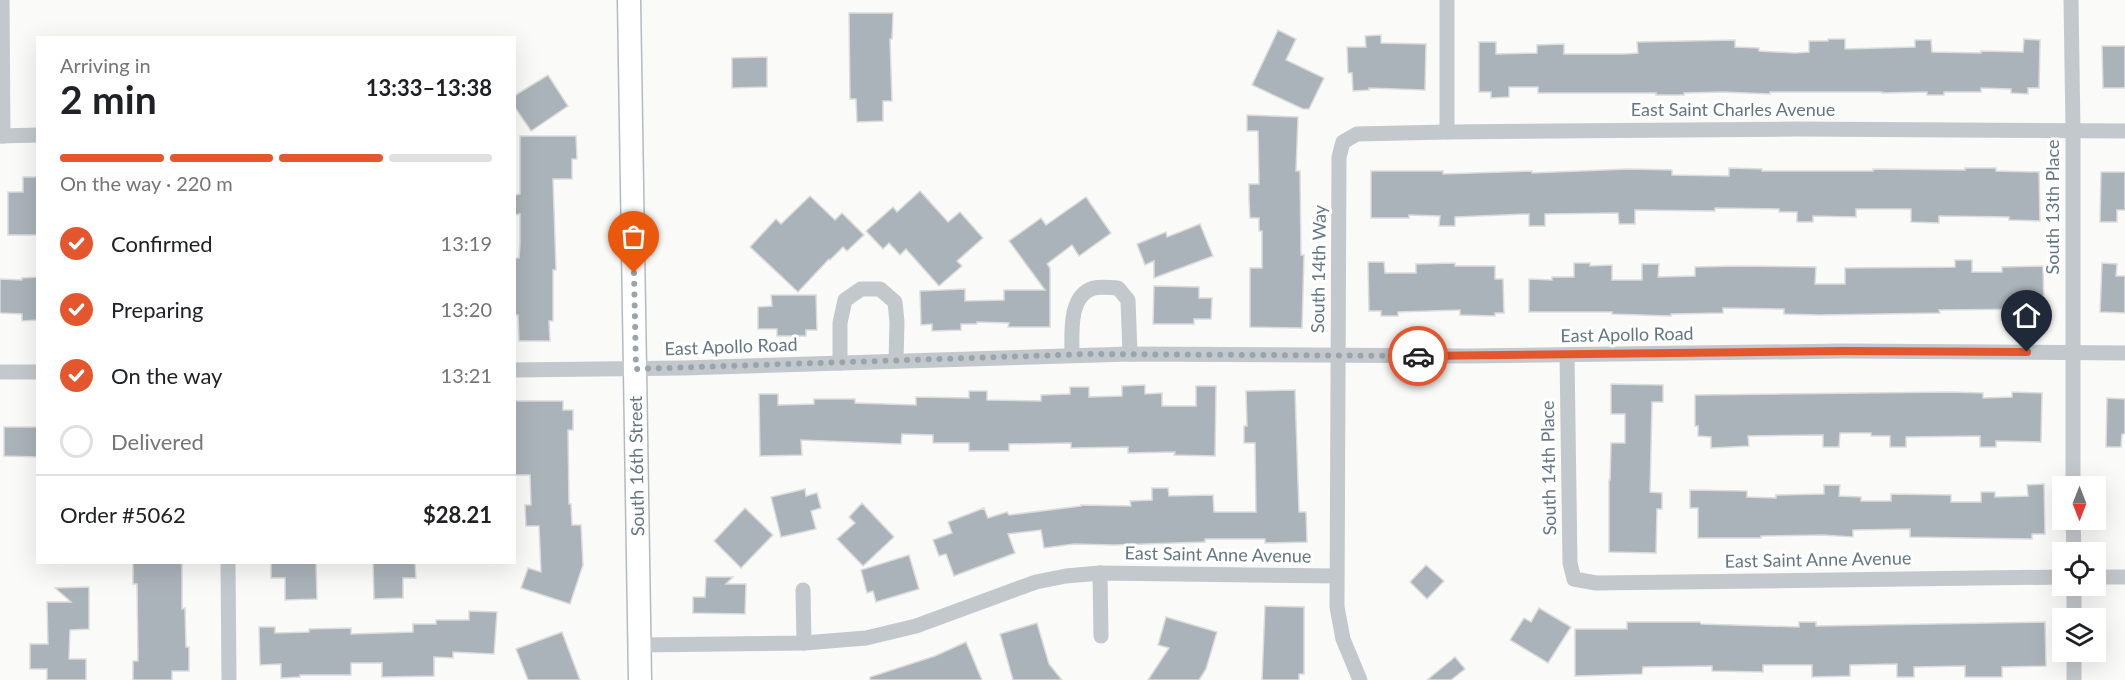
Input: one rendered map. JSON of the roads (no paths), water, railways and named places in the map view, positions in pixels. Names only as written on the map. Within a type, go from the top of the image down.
[{"type":"main road","name":"South 16th Street","points":[[629,0],[640,680]]},
{"type":"street","points":[[2,0],[1,136],[36,135]]},
{"type":"street","points":[[1447,0],[1447,132]]},
{"type":"street","name":"South 13th Place","points":[[2070,0],[2073,130],[2073,476]]},
{"type":"street","name":"East Saint Charles Avenue","points":[[1343,142],[1357,134],[1447,132],[1786,129],[2125,131]]},
{"type":"street","name":"South 14th Way","points":[[1343,142],[1340,157],[1336,576],[1337,607],[1343,639],[1360,680]]},
{"type":"street","points":[[1072,355],[1072,318],[1079,299],[1093,288],[1118,288],[1128,300],[1130,354]]},
{"type":"street","points":[[840,363],[840,323],[845,300],[861,289],[880,289],[895,302],[896,361]]},
{"type":"street","name":"East Apollo Road","points":[[516,370],[636,369],[1130,354],[1567,356],[1844,351],[2125,353]]},
{"type":"street","name":"South 14th Place","points":[[1567,356],[1570,563],[1574,579]]},
{"type":"street","points":[[0,372],[36,372]]},
{"type":"street","points":[[228,564],[229,680]]},
{"type":"street","name":"East Saint Anne Avenue","points":[[640,645],[804,643],[866,639],[916,626],[1036,582],[1066,576],[1100,573],[1336,576]]},
{"type":"street","name":"East Saint Anne Avenue","points":[[1100,573],[1101,636]]},
{"type":"street","name":"East Saint Anne Avenue","points":[[1574,579],[1596,583],[2052,577]]},
{"type":"street","points":[[2106,577],[2125,577]]},
{"type":"street","points":[[803,590],[804,643]]},
{"type":"street","points":[[2074,662],[2074,680]]}]
